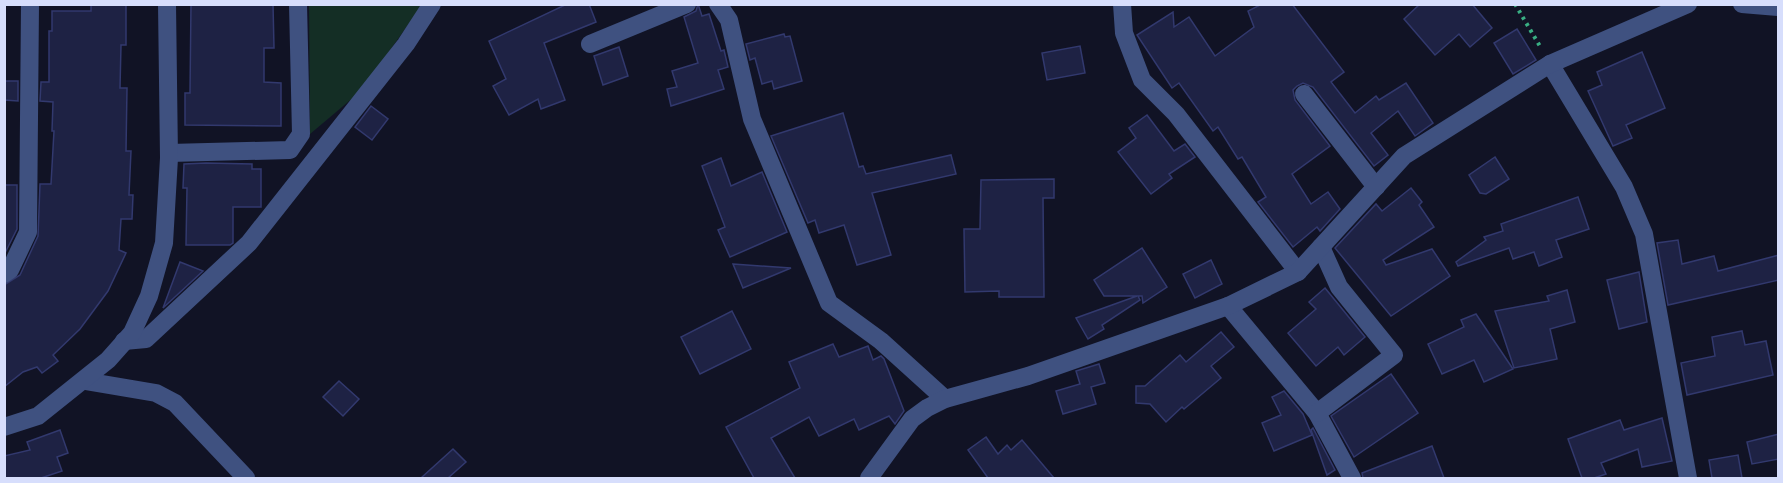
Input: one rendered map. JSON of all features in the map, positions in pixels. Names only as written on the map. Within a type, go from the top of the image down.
[{"type":"street","points":[[4,274],[10,270],[28,232],[30,4]]},
{"type":"street","points":[[4,427],[38,416],[85,381],[132,333],[148,296],[164,243],[169,153],[167,4]]},
{"type":"street","points":[[169,153],[290,150],[301,134],[298,4]]},
{"type":"street","points":[[124,342],[146,339],[249,243],[406,44],[432,4]]},
{"type":"street","points":[[590,44],[687,4]]},
{"type":"street","points":[[718,4],[729,20],[752,119],[808,257],[830,303],[881,341],[945,399]]},
{"type":"street","points":[[1122,4],[1125,33],[1142,80],[1176,114],[1298,272]]},
{"type":"street","points":[[869,478],[912,419],[945,399],[1028,376],[1228,306],[1298,272],[1404,156],[1550,64],[1688,4]]},
{"type":"street","points":[[1742,4],[1779,7]]},
{"type":"street","points":[[1550,64],[1624,187],[1644,234],[1688,478]]},
{"type":"street","points":[[1304,94],[1376,187]]},
{"type":"street","points":[[295,142],[317,158]]},
{"type":"street","points":[[1317,413],[1394,355],[1339,287],[1321,247]]},
{"type":"street","points":[[1228,306],[1317,413],[1352,478]]},
{"type":"street","points":[[85,381],[156,393],[175,403],[246,478]]},
{"type":"path","points":[[1515,4],[1550,64]]},
{"type":"green space","points":[[309,5],[422,5],[361,91],[310,134]]},
{"type":"building","points":[[91,4],[126,4],[126,45],[121,45],[120,88],[127,88],[126,151],[131,151],[129,195],[133,195],[132,219],[121,219],[119,250],[126,253],[108,291],[80,329],[53,355],[58,361],[42,373],[37,367],[23,372],[4,387],[4,285],[20,275],[38,236],[40,184],[51,184],[53,102],[40,101],[41,82],[49,82],[49,31],[52,31],[52,11],[91,11]]},
{"type":"building","points":[[191,4],[273,4],[274,48],[264,48],[264,82],[281,83],[281,126],[185,125],[185,93],[190,93]]},
{"type":"building","points":[[567,4],[589,4],[596,22],[544,43],[565,100],[541,109],[538,99],[509,115],[493,86],[506,79],[489,41]]},
{"type":"building","points":[[698,4],[702,16],[709,14],[721,51],[724,50],[728,67],[718,70],[724,89],[671,106],[667,89],[677,87],[672,71],[698,63],[684,17],[696,11]]},
{"type":"building","points":[[1262,4],[1292,4],[1344,72],[1331,82],[1355,113],[1376,96],[1379,100],[1406,83],[1433,123],[1415,136],[1398,111],[1371,133],[1388,155],[1374,166],[1313,87],[1303,83],[1297,86],[1293,90],[1295,100],[1330,146],[1292,174],[1311,204],[1328,192],[1340,209],[1320,231],[1317,227],[1293,247],[1258,202],[1266,197],[1242,157],[1238,159],[1218,127],[1213,131],[1179,83],[1172,88],[1137,35],[1173,12],[1174,27],[1189,17],[1215,56],[1254,27],[1248,11]]},
{"type":"building","points":[[1420,4],[1472,4],[1492,28],[1470,47],[1459,34],[1435,55],[1404,19]]},
{"type":"building","points":[[1517,29],[1536,60],[1513,74],[1494,43]]},
{"type":"building","points":[[784,34],[785,37],[790,36],[802,81],[774,89],[772,81],[762,84],[755,58],[750,60],[746,44]]},
{"type":"building","points":[[1080,46],[1085,73],[1047,80],[1042,53]]},
{"type":"building","points":[[619,47],[628,76],[603,85],[594,56]]},
{"type":"building","points":[[1642,52],[1665,108],[1626,125],[1632,138],[1613,146],[1588,91],[1602,85],[1597,72]]},
{"type":"building","points":[[4,81],[18,81],[18,101],[4,100]]},
{"type":"building","points":[[371,106],[388,119],[372,140],[355,127]]},
{"type":"building","points":[[843,113],[859,167],[863,166],[866,174],[951,155],[956,174],[872,193],[891,255],[857,265],[844,225],[819,233],[815,220],[808,223],[771,136]]},
{"type":"building","points":[[1147,115],[1174,151],[1185,144],[1195,157],[1169,174],[1172,178],[1151,194],[1118,152],[1136,138],[1129,128]]},
{"type":"building","points":[[1495,157],[1509,179],[1486,194],[1480,193],[1469,175]]},
{"type":"building","points":[[721,158],[731,186],[762,172],[787,232],[730,257],[718,230],[725,227],[702,166]]},
{"type":"building","points":[[184,164],[252,164],[252,169],[261,169],[261,207],[233,207],[233,243],[230,245],[186,245],[187,188],[183,188]]},
{"type":"building","points":[[1054,179],[1054,198],[1043,198],[1044,297],[999,297],[999,291],[965,292],[964,229],[980,229],[981,180]]},
{"type":"building","points":[[4,185],[17,185],[17,229],[4,255]]},
{"type":"building","points":[[1411,188],[1422,202],[1419,205],[1434,227],[1383,260],[1386,265],[1432,249],[1450,276],[1391,316],[1335,248],[1376,204],[1382,211]]},
{"type":"building","points":[[1578,197],[1589,229],[1556,240],[1562,257],[1539,266],[1534,252],[1513,259],[1509,248],[1458,266],[1456,262],[1486,240],[1484,237],[1503,231],[1501,224]]},
{"type":"building","points":[[1678,240],[1682,264],[1714,256],[1718,271],[1779,255],[1779,280],[1668,305],[1657,243]]},
{"type":"building","points":[[1142,248],[1167,287],[1143,303],[1142,296],[1138,296],[1140,300],[1102,325],[1104,329],[1088,339],[1076,318],[1137,296],[1104,296],[1094,280]]},
{"type":"building","points":[[1211,260],[1222,284],[1195,298],[1183,274]]},
{"type":"building","points":[[180,262],[203,271],[163,308]]},
{"type":"building","points":[[733,264],[791,268],[743,288]]},
{"type":"building","points":[[1639,272],[1647,322],[1619,329],[1607,280]]},
{"type":"building","points":[[1325,288],[1365,337],[1344,355],[1338,347],[1316,366],[1288,333],[1316,309],[1309,302]]},
{"type":"building","points":[[1567,290],[1575,322],[1550,329],[1557,359],[1514,368],[1495,311],[1549,301],[1547,296]]},
{"type":"building","points":[[732,311],[751,349],[700,374],[681,337]]},
{"type":"building","points":[[1476,314],[1513,369],[1484,382],[1474,360],[1442,374],[1428,344],[1464,327],[1461,320]]},
{"type":"building","points":[[1742,331],[1745,345],[1766,341],[1773,375],[1687,395],[1681,363],[1715,356],[1712,337]]},
{"type":"building","points":[[1221,332],[1234,347],[1211,366],[1221,378],[1184,409],[1182,407],[1166,422],[1150,404],[1136,403],[1136,386],[1145,386],[1180,355],[1186,362]]},
{"type":"building","points":[[833,344],[839,357],[868,346],[873,360],[881,356],[904,411],[895,424],[889,416],[859,430],[854,419],[819,436],[809,417],[771,438],[795,478],[754,478],[726,427],[800,388],[789,362]]},
{"type":"building","points":[[1099,364],[1105,383],[1091,387],[1096,404],[1063,414],[1056,391],[1080,384],[1076,371]]},
{"type":"building","points":[[1391,374],[1418,413],[1354,457],[1331,416]]},
{"type":"building","points":[[339,381],[359,399],[343,416],[323,397]]},
{"type":"building","points":[[1284,391],[1303,414],[1312,435],[1274,451],[1262,423],[1281,415],[1272,397]]},
{"type":"building","points":[[1662,418],[1672,461],[1642,467],[1638,449],[1601,463],[1606,474],[1594,478],[1582,478],[1568,439],[1620,420],[1624,430]]},
{"type":"building","points":[[1313,428],[1335,470],[1327,475],[1311,430]]},
{"type":"building","points":[[60,430],[68,453],[57,457],[62,471],[41,478],[4,478],[4,456],[30,450],[27,442]]},
{"type":"building","points":[[1779,434],[1779,459],[1752,464],[1747,442]]},
{"type":"building","points":[[986,437],[998,454],[1007,445],[1011,450],[1022,440],[1054,478],[988,478],[968,450]]},
{"type":"building","points":[[1432,446],[1444,478],[1363,478],[1362,473]]},
{"type":"building","points":[[453,449],[466,462],[448,478],[421,478]]},
{"type":"building","points":[[1738,455],[1742,478],[1712,478],[1709,460]]}]
